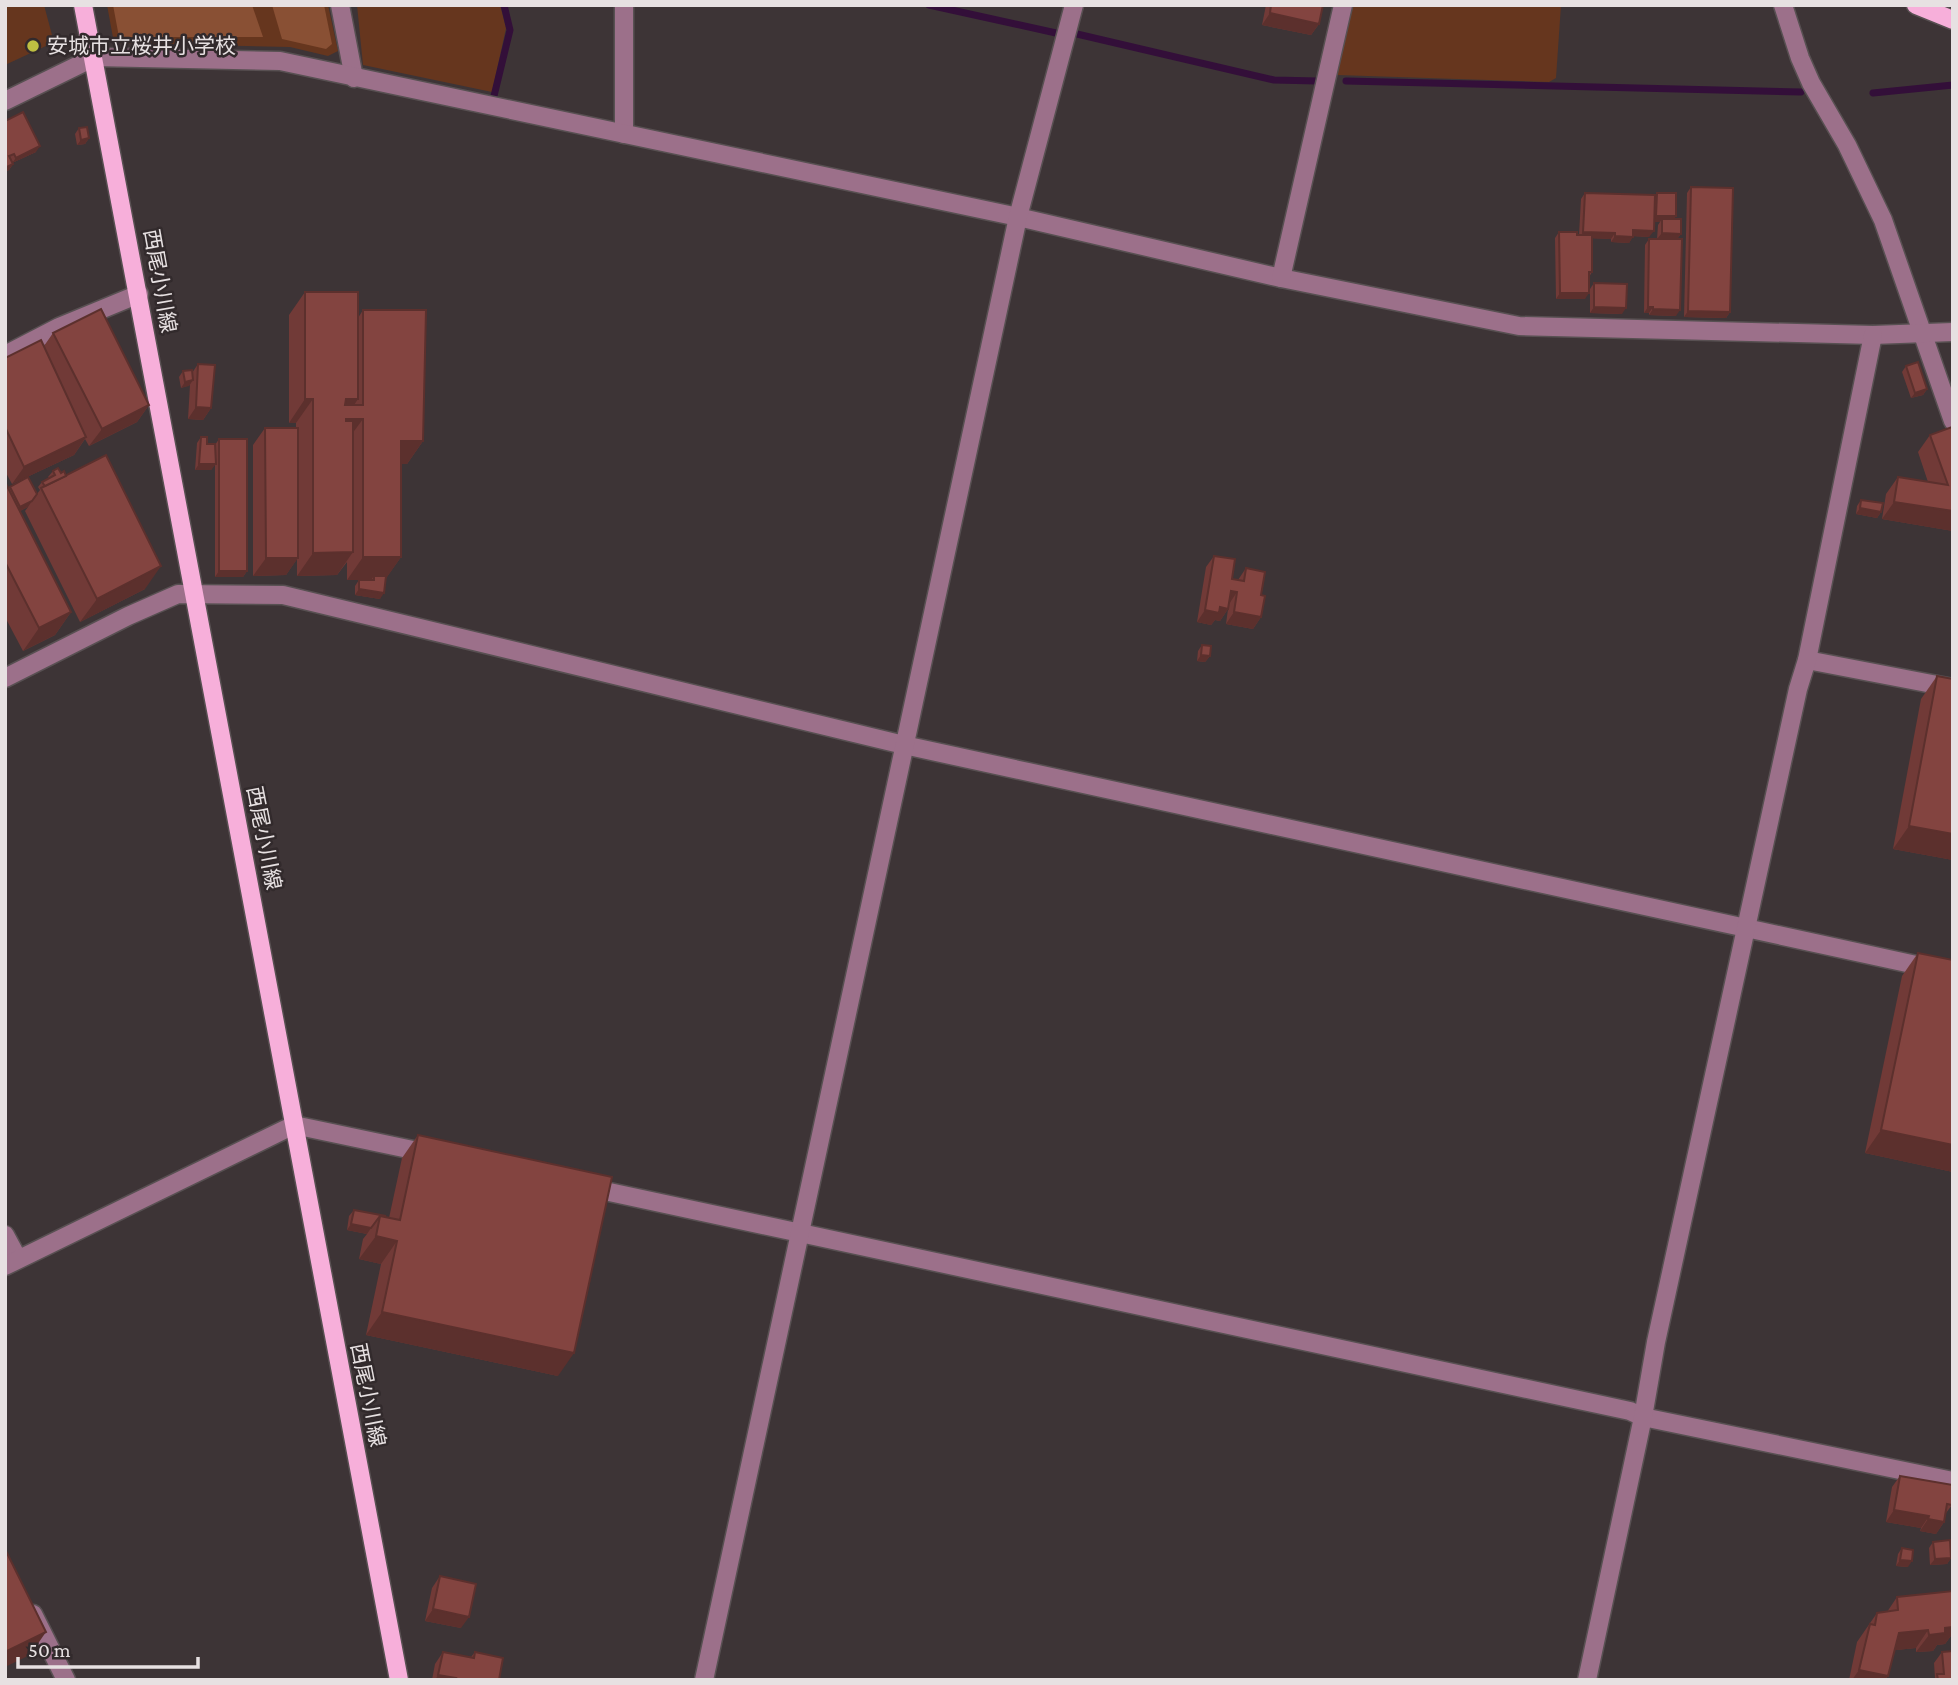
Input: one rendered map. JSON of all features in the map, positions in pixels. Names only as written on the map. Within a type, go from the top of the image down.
[{"type":"main road","name":"西尾小川線","points":[[83,5],[95,57],[399,1680]]},
{"type":"main road","points":[[1916,5],[1953,20]]},
{"type":"street","points":[[340,5],[354,78]]},
{"type":"street","points":[[624,5],[624,134]]},
{"type":"street","points":[[704,1680],[1018,217],[1074,5]]},
{"type":"street","points":[[1281,278],[1343,5]]},
{"type":"street","points":[[1783,5],[1811,83],[1847,145],[1883,220],[1953,421]]},
{"type":"street","points":[[5,101],[95,57],[280,61],[1018,217],[1281,278],[1519,326],[1873,335],[1953,332]]},
{"type":"street","points":[[5,355],[59,327],[139,294]]},
{"type":"street","points":[[1587,1680],[1643,1417],[1656,1342],[1798,689],[1807,660],[1873,335]]},
{"type":"street","points":[[5,678],[178,594],[283,595],[904,745],[1953,974]]},
{"type":"street","points":[[1807,660],[1953,688]]},
{"type":"street","points":[[5,1235],[11,1262],[295,1125],[446,1157]]},
{"type":"street","points":[[568,1183],[1630,1411],[1643,1417],[1953,1481]]},
{"type":"street","points":[[23,1595],[66,1680]]},
{"type":"shaded area","name":"安城市立桜井小学校","points":[[5,5],[44,5],[52,35],[48,45],[5,65]]},
{"type":"shaded area","points":[[107,5],[328,5],[338,51],[328,56],[290,47],[114,43]]},
{"type":"shaded area","points":[[113,5],[252,5],[263,37],[119,37]]},
{"type":"shaded area","points":[[272,5],[324,5],[332,44],[326,49],[282,39]]},
{"type":"shaded area","points":[[357,5],[500,5],[506,28],[492,92],[363,65]]},
{"type":"shaded area","points":[[1352,5],[1561,5],[1556,78],[1549,82],[1337,75]]},
{"type":"building","points":[[1271,5],[1323,5],[1319,24],[1270,13]]},
{"type":"building","points":[[23,112],[40,146],[16,158],[14,154],[9,156],[13,164],[5,168],[5,121]]},
{"type":"building","points":[[87,127],[89,138],[81,140],[79,128]]},
{"type":"building","points":[[1691,187],[1733,188],[1730,312],[1688,311]]},
{"type":"building","points":[[1585,193],[1655,195],[1654,231],[1633,230],[1633,237],[1615,236],[1615,233],[1583,232]]},
{"type":"building","points":[[1657,193],[1676,193],[1676,216],[1656,216]]},
{"type":"building","points":[[1662,219],[1681,219],[1681,234],[1662,233]]},
{"type":"building","points":[[1559,232],[1592,235],[1589,293],[1560,293]]},
{"type":"building","points":[[1649,239],[1682,239],[1680,310],[1648,307]]},
{"type":"building","points":[[1594,283],[1627,284],[1626,308],[1594,307]]},
{"type":"building","points":[[305,292],[358,292],[358,399],[346,399],[345,405],[363,405],[363,310],[426,310],[423,441],[401,441],[401,557],[363,557],[363,419],[346,419],[353,421],[353,552],[313,553],[313,399],[305,399]]},
{"type":"building","points":[[101,309],[149,405],[102,429],[53,333]]},
{"type":"building","points":[[41,340],[86,437],[24,467],[5,427],[5,358]]},
{"type":"building","points":[[1918,362],[1927,389],[1915,393],[1906,366]]},
{"type":"building","points":[[198,364],[215,365],[211,408],[196,407]]},
{"type":"building","points":[[192,370],[193,380],[185,382],[183,371]]},
{"type":"building","points":[[1952,427],[1953,511],[1894,502],[1898,477],[1948,485],[1930,435]]},
{"type":"building","points":[[265,428],[298,428],[298,558],[266,558]]},
{"type":"building","points":[[201,437],[207,437],[207,444],[215,444],[216,464],[199,464]]},
{"type":"building","points":[[219,439],[247,439],[247,571],[219,571]]},
{"type":"building","points":[[106,455],[161,566],[97,599],[41,488]]},
{"type":"building","points":[[58,468],[61,473],[64,471],[66,476],[45,486],[42,482],[55,475],[53,471]]},
{"type":"building","points":[[28,477],[37,494],[32,501],[20,507],[10,487]]},
{"type":"building","points":[[5,482],[71,612],[39,628],[5,562]]},
{"type":"building","points":[[1861,500],[1883,503],[1881,512],[1860,508]]},
{"type":"building","points":[[1214,556],[1235,559],[1232,579],[1244,581],[1246,568],[1265,572],[1261,595],[1265,596],[1261,617],[1234,612],[1237,592],[1231,591],[1228,609],[1220,607],[1219,613],[1205,610]]},
{"type":"building","points":[[374,576],[386,576],[384,593],[359,589],[359,580],[374,580]]},
{"type":"building","points":[[1202,645],[1211,646],[1210,656],[1201,655]]},
{"type":"building","points":[[1937,676],[1953,679],[1953,834],[1909,826]]},
{"type":"building","points":[[1918,953],[1953,960],[1953,1145],[1881,1130]]},
{"type":"building","points":[[418,1135],[612,1177],[574,1353],[382,1312],[397,1241],[376,1236],[380,1216],[400,1220]]},
{"type":"building","points":[[354,1210],[386,1216],[380,1216],[371,1228],[351,1224]]},
{"type":"building","points":[[1900,1476],[1953,1485],[1952,1505],[1947,1504],[1944,1522],[1928,1519],[1929,1516],[1894,1510]]},
{"type":"building","points":[[1950,1540],[1951,1558],[1935,1559],[1933,1542]]},
{"type":"building","points":[[1902,1548],[1913,1550],[1912,1561],[1900,1560]]},
{"type":"building","points":[[5,1549],[46,1632],[5,1652]]},
{"type":"building","points":[[440,1576],[476,1584],[469,1617],[433,1609]]},
{"type":"building","points":[[1953,1591],[1953,1627],[1945,1628],[1945,1633],[1929,1635],[1928,1630],[1899,1633],[1888,1676],[1859,1670],[1870,1624],[1875,1625],[1877,1613],[1898,1610],[1897,1597]]},
{"type":"building","points":[[1953,1651],[1953,1680],[1938,1680],[1937,1674],[1944,1674],[1942,1652]]},
{"type":"building","points":[[443,1652],[474,1658],[475,1652],[503,1658],[499,1680],[455,1680],[456,1678],[438,1675]]},
{"type":"waterway","points":[[494,96],[510,30],[504,5]]},
{"type":"waterway","points":[[929,5],[1056,33]]},
{"type":"waterway","points":[[1077,34],[1274,80],[1317,81]]},
{"type":"waterway","points":[[1346,81],[1801,92]]},
{"type":"waterway","points":[[1873,93],[1953,85]]},
{"type":"place","name":"安城市立桜井小学校","points":[[33,46]]}]
